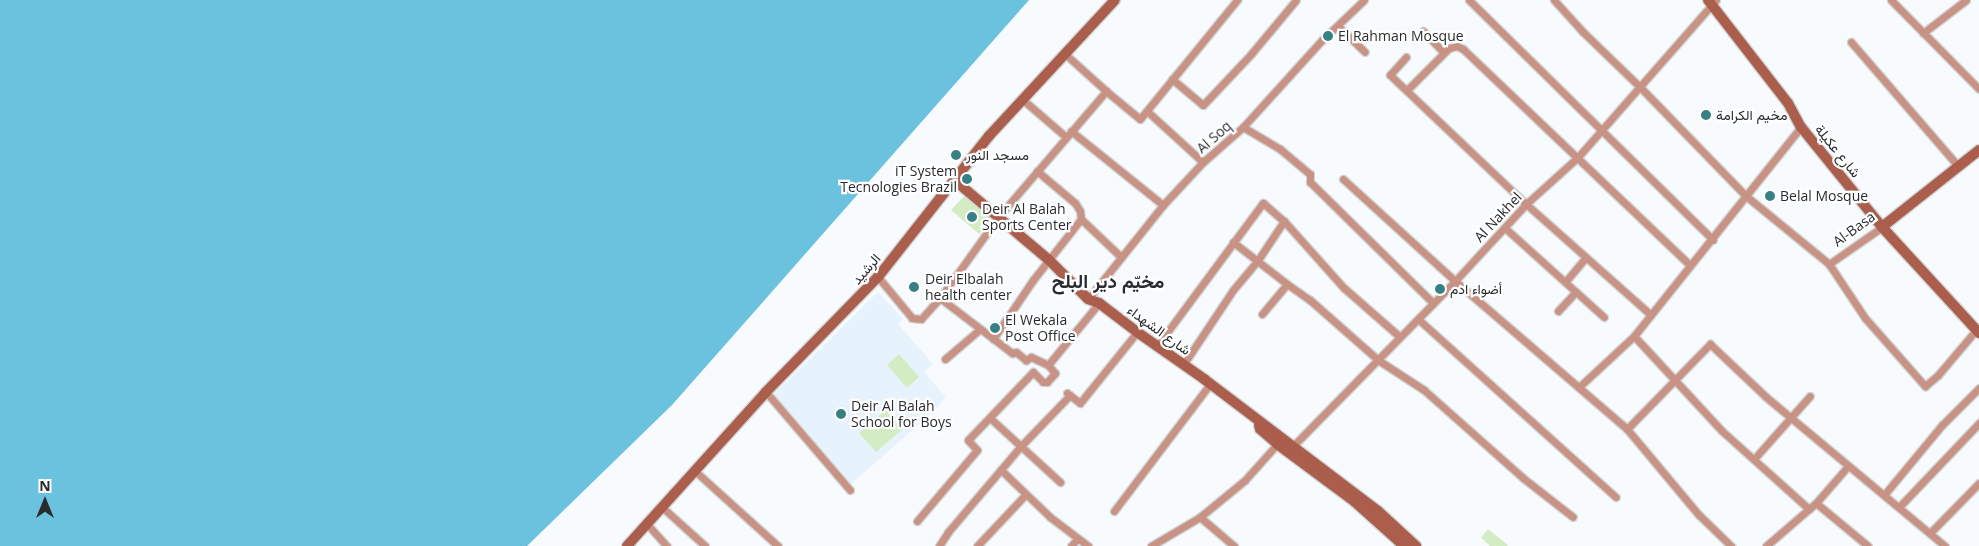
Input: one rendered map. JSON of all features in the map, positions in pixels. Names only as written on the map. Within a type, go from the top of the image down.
[{"type":"main road","name":"الرشيد","points":[[627,546],[766,392],[878,278],[956,178],[1022,99],[1064,52],[1115,0]]},
{"type":"main road","name":"شارع عكيلة","points":[[1712,2],[1788,103],[1801,128],[1882,227],[1978,330]]},
{"type":"main road","name":"Al-Basa","points":[[1882,227],[1979,150]]},
{"type":"main road","name":"شارع الشهداء","points":[[956,178],[959,184],[1050,260],[1088,299],[1100,303],[1136,332],[1210,384],[1355,502],[1404,546]]},
{"type":"main road","name":"شارع الشهداء","points":[[1280,441],[1293,446],[1378,511],[1416,546]]},
{"type":"street","points":[[1064,52],[1140,120],[1237,0]]},
{"type":"street","points":[[1172,79],[1203,105],[1251,54],[1296,0]]},
{"type":"street","name":"Al Soq","points":[[1088,299],[1163,205],[1204,162],[1243,127],[1322,40],[1364,0]]},
{"type":"street","points":[[1469,0],[1712,240]]},
{"type":"street","name":"Al-Basa","points":[[1554,0],[1583,32],[1639,86],[1746,196],[1829,264],[1882,227]]},
{"type":"street","points":[[1891,0],[1979,89]]},
{"type":"street","points":[[1924,33],[1966,0]]},
{"type":"street","name":"Al Nakhel","points":[[1293,446],[1455,281],[1526,204],[1578,157],[1712,2]]},
{"type":"street","points":[[1338,26],[1365,52]]},
{"type":"street","points":[[1423,31],[1444,53]]},
{"type":"street","points":[[1850,42],[1959,167]]},
{"type":"street","points":[[1407,90],[1449,48],[1457,46],[1463,49],[1690,265]]},
{"type":"street","points":[[1406,57],[1390,75],[1526,204],[1651,315]]},
{"type":"street","points":[[878,278],[916,320],[921,319],[940,298],[999,216],[1106,91]]},
{"type":"street","points":[[1022,99],[1163,205]]},
{"type":"street","points":[[1148,112],[1204,162]]},
{"type":"street","points":[[1243,127],[1280,149],[1310,174],[1310,182],[1433,303]]},
{"type":"street","points":[[1579,388],[1634,336],[1801,128]]},
{"type":"street","points":[[1037,171],[1075,203],[1080,211],[1081,219],[1121,257]]},
{"type":"street","points":[[1344,179],[1455,281],[1628,429],[1699,515],[1731,546]]},
{"type":"street","points":[[1157,346],[1263,203],[1284,222],[1344,288],[1400,337]]},
{"type":"street","points":[[993,339],[1081,219]]},
{"type":"street","points":[[1183,365],[1233,290],[1258,260],[1284,222]]},
{"type":"street","points":[[1505,228],[1604,317]]},
{"type":"street","points":[[1233,242],[1286,284],[1310,300],[1378,360],[1424,390],[1523,478],[1573,517]]},
{"type":"street","points":[[1566,281],[1586,257]]},
{"type":"street","points":[[1829,264],[1865,318],[1925,386],[1938,375],[1978,330]]},
{"type":"street","points":[[1262,314],[1286,284]]},
{"type":"street","points":[[1558,311],[1576,292]]},
{"type":"street","points":[[917,521],[977,450],[968,440],[1033,372],[1043,382],[1047,382],[1055,373],[1048,365],[1031,357],[1026,360],[993,339],[940,298]]},
{"type":"street","points":[[1048,365],[1100,303]]},
{"type":"street","points":[[1418,319],[1616,498]]},
{"type":"street","points":[[944,359],[980,329]]},
{"type":"street","points":[[939,546],[948,532],[1000,470],[1068,393],[1080,403],[1136,332]]},
{"type":"street","points":[[1634,336],[1722,431],[1809,508]]},
{"type":"street","points":[[1628,429],[1676,382],[1710,344],[1848,466],[1900,506],[1945,546]]},
{"type":"street","points":[[1114,511],[1210,384]]},
{"type":"street","points":[[1884,495],[1942,426],[1979,388]]},
{"type":"street","points":[[766,392],[850,490]]},
{"type":"street","points":[[1754,459],[1810,396]]},
{"type":"street","points":[[990,418],[1060,482]]},
{"type":"street","points":[[1900,506],[1979,424]]},
{"type":"street","points":[[1151,546],[1200,517],[1245,480],[1280,441]]},
{"type":"street","points":[[1766,546],[1816,503],[1848,466]]},
{"type":"street","points":[[1000,470],[1025,495],[1088,546]]},
{"type":"street","points":[[695,471],[778,546]]},
{"type":"street","points":[[1930,533],[1979,482]]},
{"type":"street","points":[[977,546],[1025,495]]},
{"type":"street","points":[[1816,503],[1868,546]]},
{"type":"street","points":[[662,507],[705,546]]},
{"type":"street","points":[[1200,517],[1234,546]]},
{"type":"street","points":[[647,524],[667,546]]},
{"type":"street","points":[[1071,546],[1077,539]]},
{"type":"shaded area","points":[[878,292],[903,319],[898,324],[933,364],[924,372],[946,397],[935,410],[850,485],[771,397]]},
{"type":"green space","points":[[964,196],[992,219],[979,234],[951,210]]},
{"type":"green space","points":[[899,354],[919,377],[907,388],[887,365]]},
{"type":"green space","points":[[888,408],[905,427],[876,452],[859,433]]},
{"type":"green space","points":[[1488,529],[1508,545],[1490,546],[1481,538]]},
{"type":"water","points":[[0,0],[1029,0],[672,405],[527,546],[0,546]]},
{"type":"place","name":"El Rahman Mosque","points":[[1328,36]]},
{"type":"place","name":"مخيم الكرامة","points":[[1706,115]]},
{"type":"place","name":"مسجد النور","points":[[956,155]]},
{"type":"place","name":"iT System Tecnologies Brazil","points":[[967,179]]},
{"type":"place","name":"Belal Mosque","points":[[1770,196]]},
{"type":"place","name":"Deir Al Balah Sports Center","points":[[972,217]]},
{"type":"place","name":"Deir Elbalah health center","points":[[914,287]]},
{"type":"place","name":"أضواء ادم","points":[[1440,289]]},
{"type":"place","name":"El Wekala Post Office","points":[[995,328]]},
{"type":"place","name":"Deir Al Balah School for Boys","points":[[841,414]]},
{"type":"district","name":"مخيّم دير البلح","points":[[1108,282]]}]
